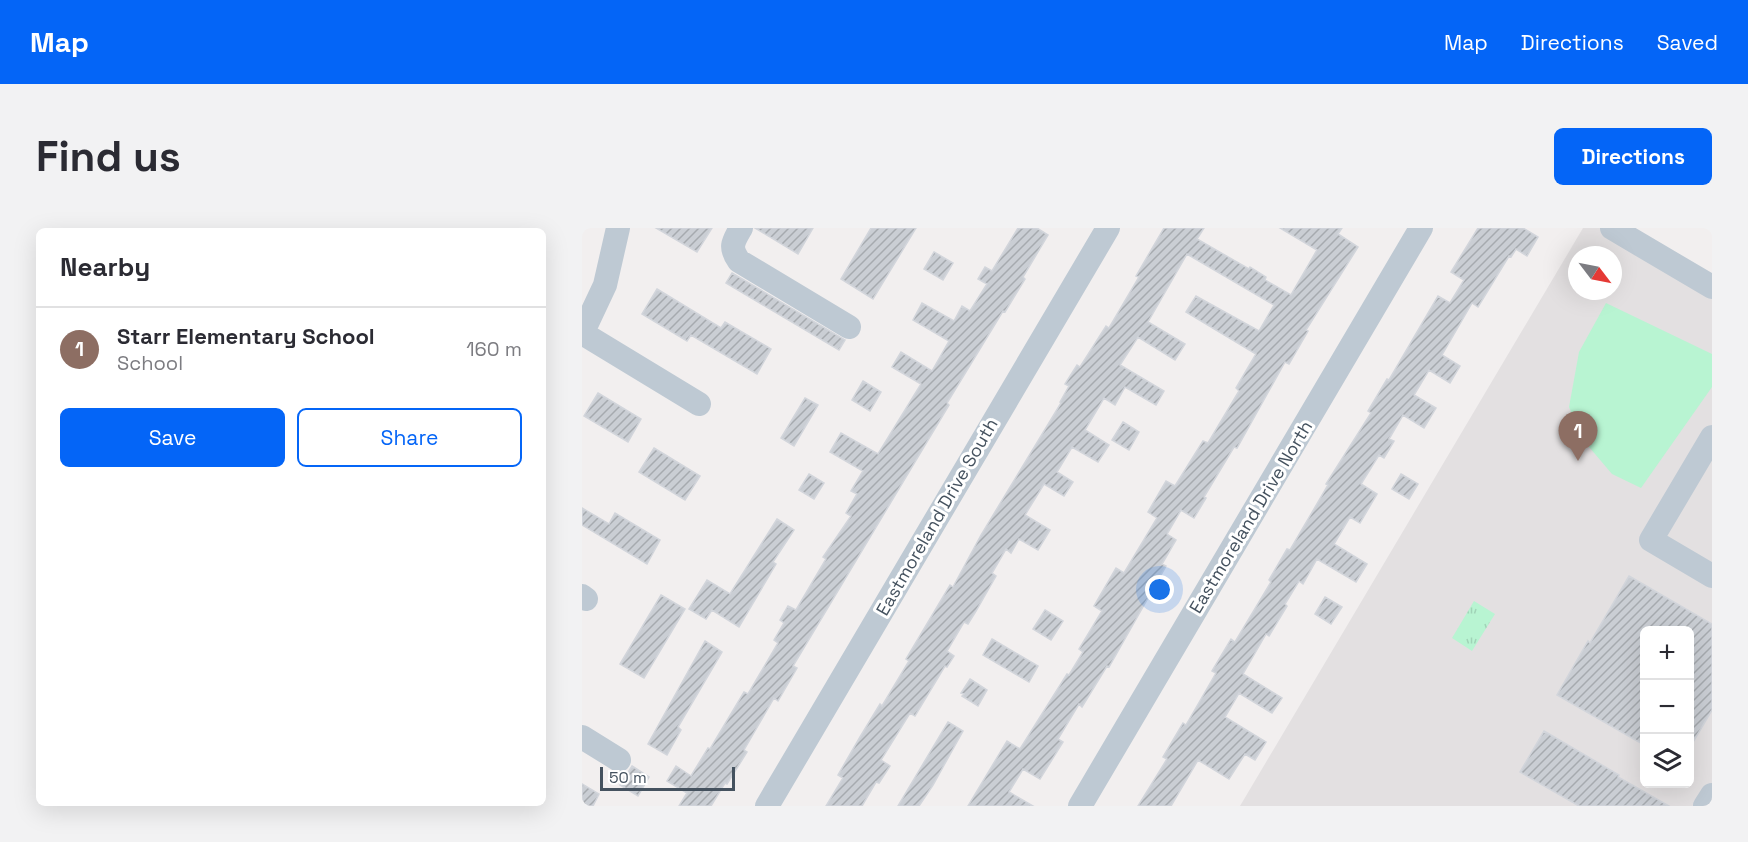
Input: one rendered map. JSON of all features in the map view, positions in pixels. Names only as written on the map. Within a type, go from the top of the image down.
[{"type":"street","points":[[618,228],[605,285],[582,334],[699,404]]},
{"type":"street","points":[[741,228],[733,244],[733,252],[739,261],[849,327]]},
{"type":"street","name":"Eastmoreland Drive South","points":[[767,806],[1108,228]]},
{"type":"street","name":"Eastmoreland Drive North","points":[[1080,806],[1421,228]]},
{"type":"street","points":[[1612,228],[1712,287]]},
{"type":"street","points":[[1712,437],[1651,540],[1712,576]]},
{"type":"street","points":[[582,738],[620,760]]},
{"type":"street","points":[[1706,806],[1712,795]]},
{"type":"shaded area","points":[[1583,228],[1605,228],[1712,292],[1712,806],[1240,806],[1568,253],[1568,300],[1622,300],[1622,246],[1572,246]]},
{"type":"green space","points":[[1606,303],[1712,354],[1712,387],[1641,488],[1612,474],[1584,441],[1569,407],[1579,352]]},
{"type":"green space","points":[[1474,601],[1495,614],[1472,651],[1452,638]]},
{"type":"building","points":[[656,228],[712,228],[697,252]]},
{"type":"building","points":[[755,228],[813,228],[798,254]]},
{"type":"building","points":[[871,228],[916,228],[873,299],[841,279]]},
{"type":"building","points":[[1018,228],[1037,228],[1048,235],[1023,277],[1025,279],[947,403],[949,405],[793,666],[797,668],[778,701],[774,698],[744,750],[747,752],[711,806],[679,806],[687,793],[667,781],[676,766],[691,776],[708,748],[710,749],[744,692],[748,694],[778,643],[774,640],[784,623],[780,620],[788,606],[796,610],[826,559],[823,557],[851,516],[846,513],[857,494],[851,491],[863,471],[830,452],[841,433],[878,454],[921,384],[892,367],[901,352],[932,371],[949,341],[913,320],[922,303],[954,321],[962,306],[970,311],[987,284],[978,279],[985,267],[992,271]]},
{"type":"building","points":[[1164,228],[1204,228],[1197,239],[1249,269],[1250,267],[1266,277],[1265,280],[1291,295],[1317,250],[1280,228],[1342,228],[1338,234],[1358,247],[1306,330],[1308,331],[1289,364],[1285,362],[1237,448],[1234,447],[1204,497],[1206,498],[1194,518],[1181,510],[1167,534],[1176,540],[1162,564],[1166,566],[1109,667],[1107,666],[1082,707],[1079,704],[1058,739],[1063,742],[1040,779],[1023,769],[1009,792],[1033,806],[968,806],[1007,741],[1020,749],[1067,674],[1069,675],[1083,652],[1079,649],[1102,611],[1094,606],[1116,568],[1124,573],[1157,518],[1148,512],[1166,481],[1175,486],[1203,441],[1208,443],[1239,391],[1236,388],[1256,354],[1186,312],[1196,296],[1259,331],[1274,305],[1187,254],[1148,322],[1185,344],[1175,360],[1138,337],[1120,365],[1164,391],[1156,405],[1125,387],[1115,405],[1104,398],[1085,430],[1109,445],[1098,462],[1072,447],[1057,472],[1073,482],[1064,496],[1044,484],[1025,515],[1050,530],[1038,550],[1019,539],[1011,553],[1006,549],[992,573],[996,576],[976,611],[968,624],[964,622],[947,651],[954,656],[947,667],[945,666],[915,716],[910,713],[881,760],[890,766],[879,783],[876,782],[862,806],[826,806],[843,778],[838,775],[860,737],[880,704],[882,706],[909,661],[906,659],[950,585],[953,587],[981,535],[1061,403],[1069,386],[1065,384],[1077,365],[1080,367],[1106,326],[1109,328]]},
{"type":"building","points":[[1478,228],[1523,228],[1538,237],[1527,256],[1516,249],[1511,257],[1509,256],[1478,307],[1472,303],[1442,355],[1460,366],[1450,383],[1429,370],[1414,395],[1436,408],[1424,428],[1403,415],[1389,439],[1394,441],[1384,458],[1379,455],[1361,484],[1377,494],[1360,523],[1350,517],[1334,544],[1367,564],[1356,582],[1317,559],[1303,584],[1299,581],[1269,636],[1266,634],[1243,674],[1282,698],[1272,713],[1239,693],[1225,717],[1266,742],[1255,760],[1245,754],[1229,779],[1198,760],[1171,806],[1138,806],[1167,759],[1163,757],[1183,723],[1186,725],[1216,673],[1212,671],[1231,639],[1235,642],[1271,582],[1269,580],[1287,549],[1290,550],[1328,485],[1326,484],[1371,413],[1368,411],[1387,379],[1389,380],[1438,296],[1450,303],[1464,280],[1451,272]]},
{"type":"building","points":[[934,252],[953,263],[943,280],[924,269]]},
{"type":"building","points":[[732,273],[845,340],[839,350],[726,283]]},
{"type":"building","points":[[657,289],[721,328],[725,322],[771,349],[757,374],[691,335],[687,341],[642,314]]},
{"type":"building","points":[[863,381],[881,392],[870,411],[852,400]]},
{"type":"building","points":[[598,393],[641,419],[628,442],[584,416]]},
{"type":"building","points":[[805,398],[818,405],[794,446],[781,438]]},
{"type":"building","points":[[1123,422],[1139,432],[1129,450],[1112,440]]},
{"type":"building","points":[[654,448],[700,476],[685,500],[639,472]]},
{"type":"building","points":[[809,474],[824,483],[814,499],[799,490]]},
{"type":"building","points":[[1401,474],[1418,484],[1409,499],[1392,489]]},
{"type":"building","points":[[582,508],[609,524],[615,513],[660,540],[647,564],[582,525]]},
{"type":"building","points":[[777,519],[794,530],[773,562],[776,564],[739,627],[712,610],[706,619],[689,609],[707,580],[730,594]]},
{"type":"building","points":[[1629,576],[1712,624],[1712,710],[1694,741],[1694,626],[1640,626],[1640,743],[1557,695],[1588,641],[1590,643]]},
{"type":"building","points":[[661,595],[685,609],[644,678],[620,664]]},
{"type":"building","points":[[1325,597],[1342,607],[1331,624],[1315,614]]},
{"type":"building","points":[[1045,610],[1063,621],[1051,640],[1033,629]]},
{"type":"building","points":[[992,639],[1038,666],[1029,682],[983,655]]},
{"type":"building","points":[[705,641],[722,652],[678,727],[681,730],[667,755],[648,744]]},
{"type":"building","points":[[970,679],[987,690],[978,706],[961,693]]},
{"type":"building","points":[[948,722],[963,731],[933,785],[919,806],[898,806]]},
{"type":"building","points":[[1544,731],[1669,806],[1579,806],[1520,772]]},
{"type":"building","points":[[632,766],[649,777],[638,796],[620,785]]},
{"type":"building","points":[[582,784],[599,794],[593,806],[582,806]]},
{"type":"place","name":"Starr Elementary School","points":[[1578,461]]}]
